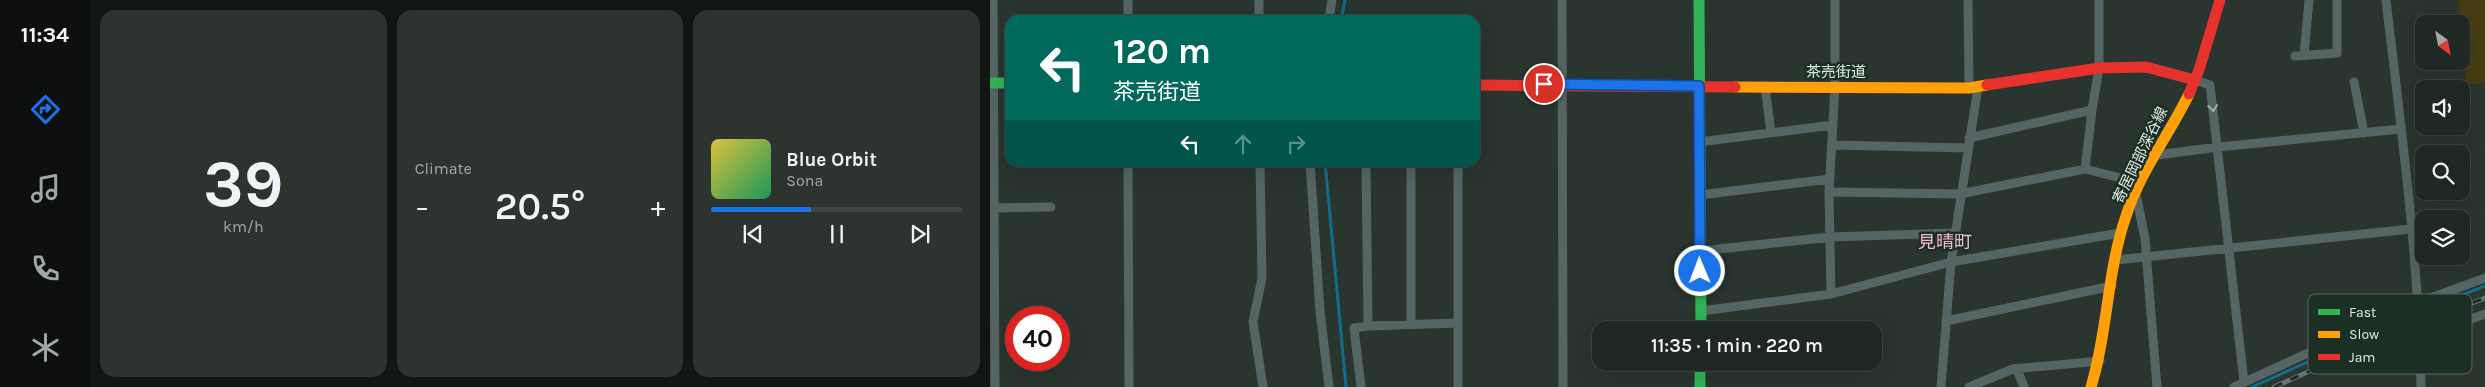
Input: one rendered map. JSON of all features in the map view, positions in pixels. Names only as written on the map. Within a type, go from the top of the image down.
[{"type":"street","points":[[993,0],[991,83],[992,330],[995,387]]},
{"type":"street","points":[[1128,0],[1128,15]]},
{"type":"street","points":[[1259,0],[1259,15]]},
{"type":"street","points":[[1329,15],[1332,0]]},
{"type":"street","points":[[1562,0],[1563,387]]},
{"type":"street","points":[[1699,0],[1700,321]]},
{"type":"street","points":[[1832,294],[1829,192],[1835,86],[1835,0]]},
{"type":"street","points":[[1941,387],[1954,233],[1968,148],[1974,88],[1968,0]]},
{"type":"street","points":[[2085,169],[2099,68],[2100,0]]},
{"type":"street","name":"寄居岡部深谷線","points":[[2091,387],[2100,361],[2120,233],[2138,188],[2195,80],[2220,0]]},
{"type":"street","points":[[2309,0],[2299,56],[2337,53],[2337,0]]},
{"type":"street","points":[[2386,0],[2401,129],[2416,294]]},
{"type":"street","name":"茶売街道","points":[[1480,85],[1974,88],[2099,68],[2157,69],[2195,80]]},
{"type":"street","points":[[2195,80],[2210,86],[2244,382]]},
{"type":"street","points":[[2354,82],[2364,133]]},
{"type":"street","points":[[991,83],[1005,83]]},
{"type":"street","points":[[1765,86],[1771,133]]},
{"type":"street","points":[[1969,138],[2092,110]]},
{"type":"street","points":[[1699,142],[1833,125]]},
{"type":"street","points":[[2157,155],[2401,129]]},
{"type":"street","points":[[1832,145],[1968,148]]},
{"type":"street","points":[[1128,167],[1129,387]]},
{"type":"street","points":[[1260,167],[1262,278],[1253,322],[1263,387]]},
{"type":"street","points":[[1310,167],[1320,311],[1329,387]]},
{"type":"street","points":[[1366,167],[1368,326]]},
{"type":"street","points":[[1411,167],[1411,323]]},
{"type":"street","points":[[1458,167],[1458,387]]},
{"type":"street","points":[[1829,192],[1960,194],[2085,169],[2138,188],[2146,257],[2156,387]]},
{"type":"street","points":[[1700,194],[1830,179]]},
{"type":"street","points":[[992,208],[1051,207]]},
{"type":"street","points":[[2116,260],[2411,229]]},
{"type":"street","points":[[1700,251],[1830,238],[1954,233]]},
{"type":"street","points":[[1701,310],[1832,294],[1951,262],[2120,233]]},
{"type":"street","points":[[2441,294],[2485,278]]},
{"type":"street","points":[[1946,321],[2112,286]]},
{"type":"street","points":[[2472,319],[2485,314]]},
{"type":"street","points":[[1361,387],[1354,328],[1411,323],[1457,323]]},
{"type":"street","points":[[2234,387],[2308,353]]},
{"type":"street","points":[[1969,387],[2017,369],[2100,361]]},
{"type":"street","points":[[2017,369],[2024,387]]},
{"type":"street","points":[[1700,371],[1700,387]]},
{"type":"street","points":[[2421,374],[2421,387]]},
{"type":"shaded area","points":[[2458,0],[2485,0],[2485,83],[2470,85],[2470,80],[2466,80],[2465,70],[2470,70],[2470,15],[2459,15]]},
{"type":"waterway","points":[[1342,15],[1345,0]]},
{"type":"waterway","points":[[1325,167],[1346,387]]},
{"type":"waterway","points":[[2465,294],[2485,286]]},
{"type":"waterway","points":[[2252,387],[2308,362]]},
{"type":"railway","points":[[2472,303],[2485,298]]},
{"type":"railway","points":[[2274,387],[2308,372]]},
{"type":"traffic: fast","points":[[1699,0],[1701,321]]},
{"type":"traffic: fast","points":[[990,83],[1005,83]]},
{"type":"traffic: fast","points":[[1700,371],[1700,387]]},
{"type":"traffic: slow","points":[[1735,87],[1969,88],[1987,85]]},
{"type":"traffic: slow","points":[[2091,387],[2097,366],[2115,258],[2126,216],[2139,184],[2189,94]]},
{"type":"traffic: jam","points":[[2189,94],[2199,70],[2220,0]]},
{"type":"traffic: jam","points":[[1987,85],[2099,68],[2146,67],[2195,80]]},
{"type":"traffic: jam","points":[[1480,85],[1735,87]]},
{"type":"district","name":"見晴町","points":[[1945,242]]},
{"type":"route","points":[[1544,84],[1699,86],[1700,271]]}]
